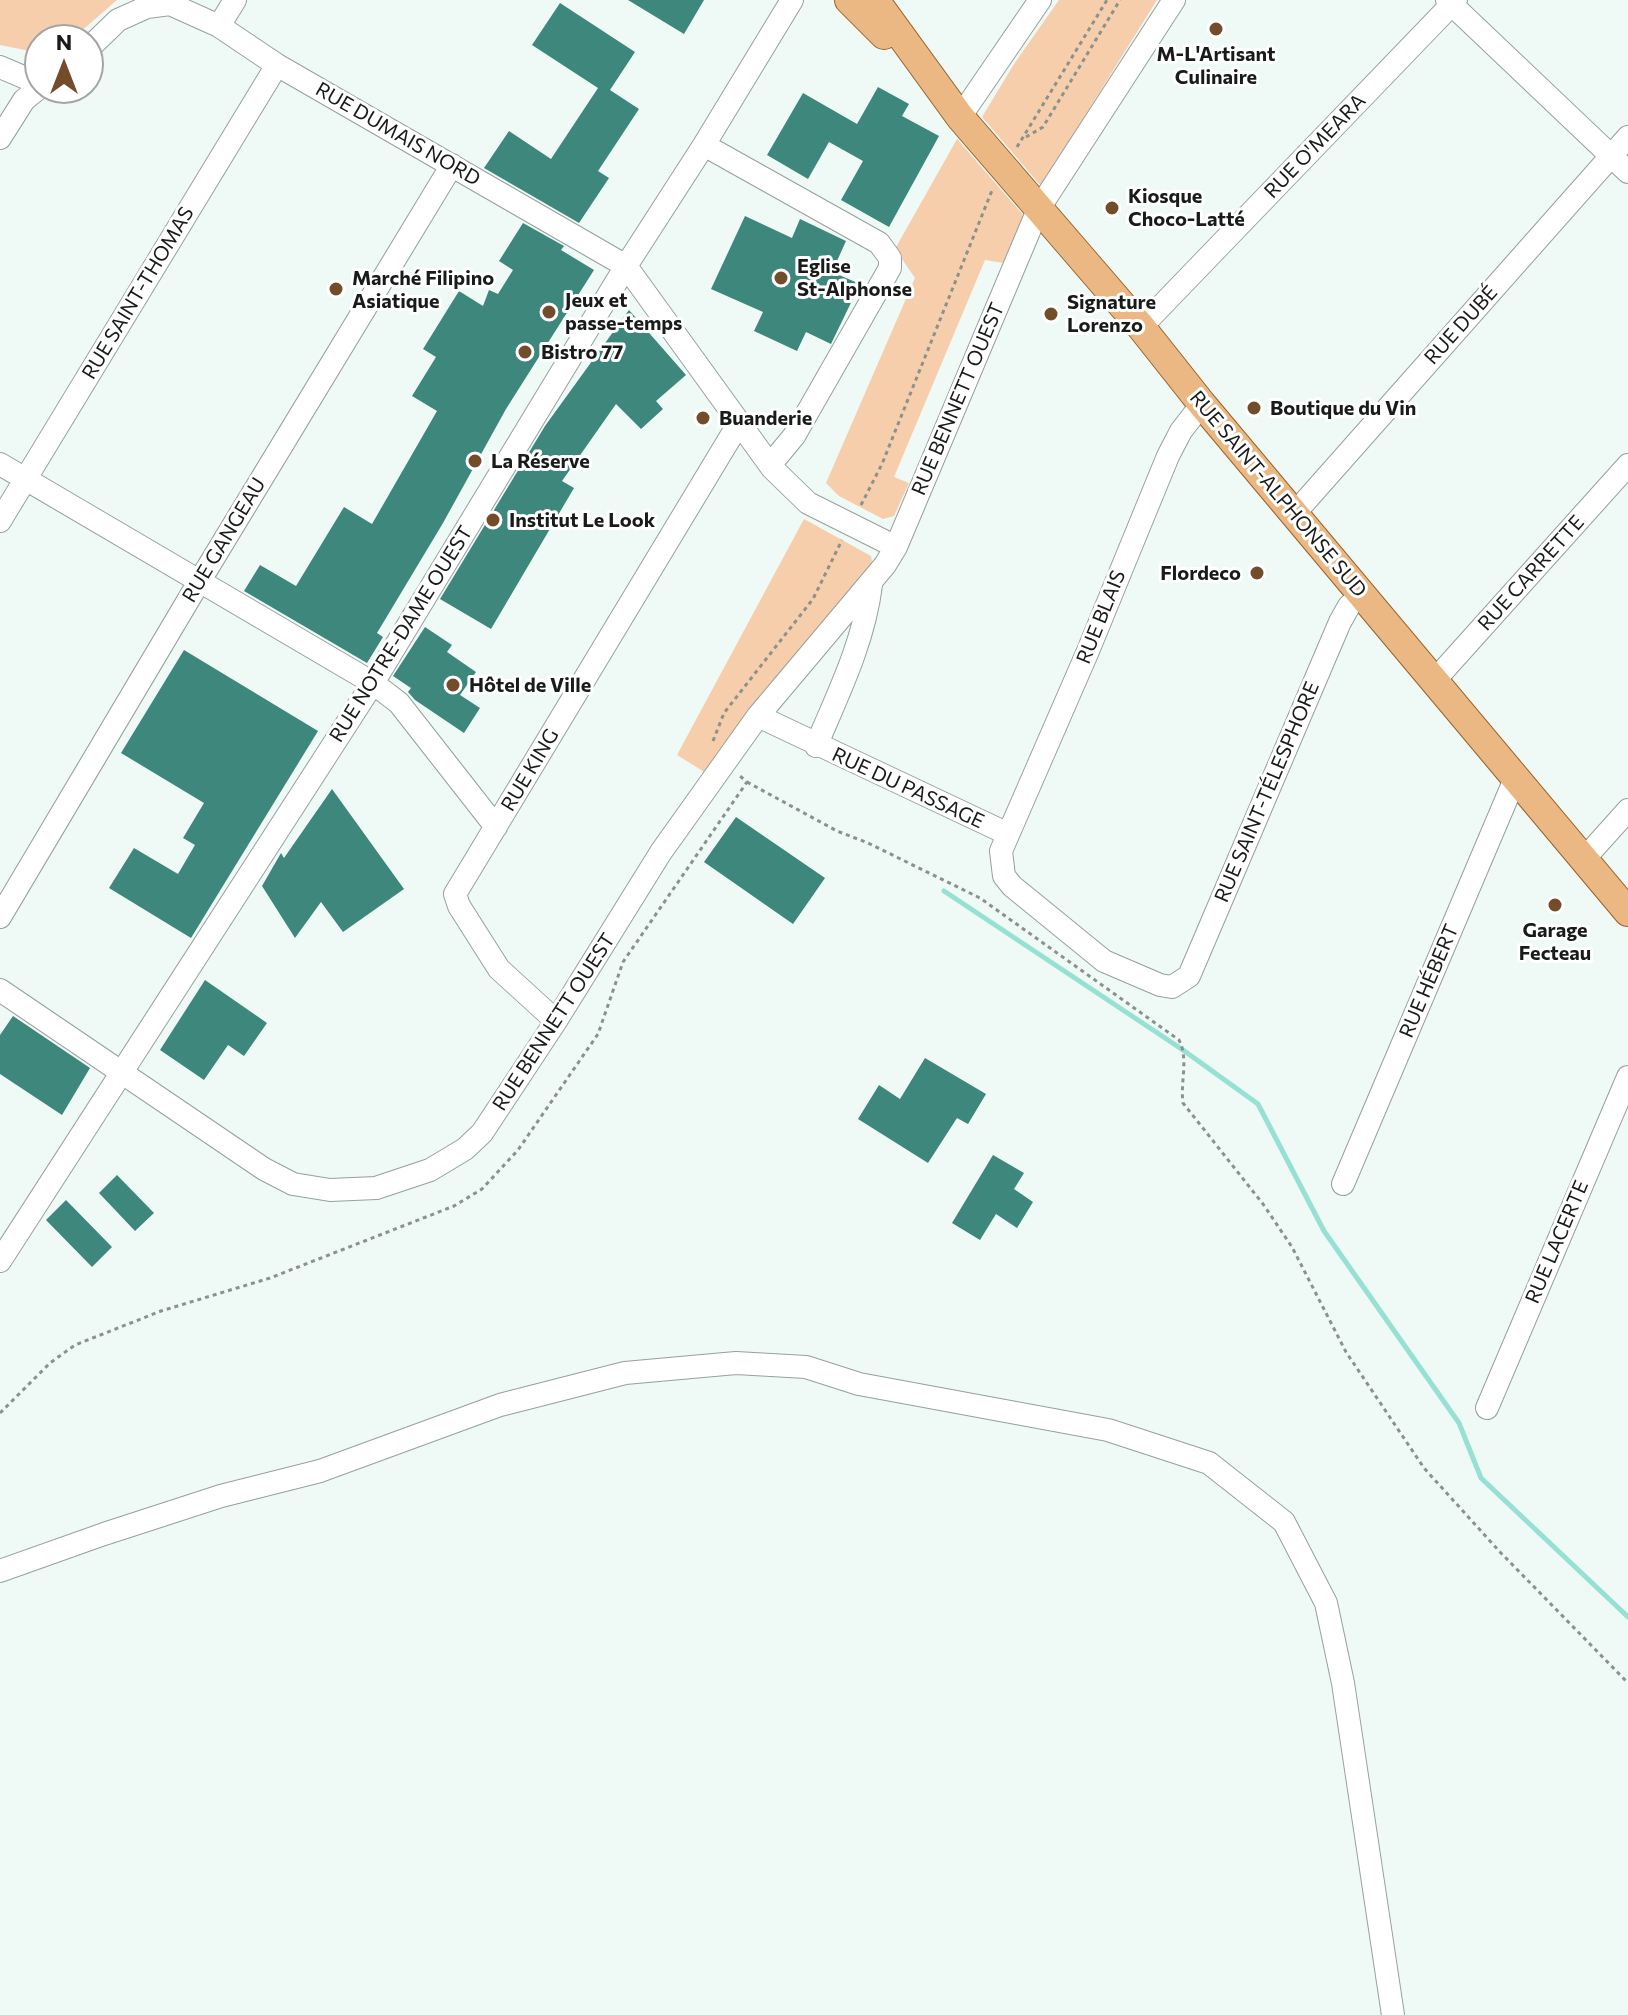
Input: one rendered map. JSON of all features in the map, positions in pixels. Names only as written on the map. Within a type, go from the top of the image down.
[{"type":"main road","name":"RUE SAINT-ALPHONSE SUD","points":[[849,0],[866,20],[929,76]]},
{"type":"main road","name":"RUE SAINT-ALPHONSE SUD","points":[[875,0],[960,117],[1141,327],[1628,912]]},
{"type":"street","points":[[219,26],[235,0]]},
{"type":"street","name":"RUE NOTRE-DAME OUEST","points":[[0,1261],[373,683],[626,266],[792,0]]},
{"type":"street","points":[[960,117],[1040,0]]},
{"type":"street","name":"RUE BENNETT OUEST","points":[[0,990],[264,1169],[293,1184],[330,1190],[376,1188],[430,1170],[465,1149],[482,1133],[661,852],[724,762],[758,716],[871,585],[896,547],[1038,210],[1174,0]]},
{"type":"street","points":[[1451,1],[1628,172]]},
{"type":"street","name":"RUE O'MEARA","points":[[1141,327],[1451,1]]},
{"type":"street","name":"RUE DUMAIS NORD","points":[[104,34],[118,20],[147,7],[170,4],[219,26],[277,65],[626,266]]},
{"type":"street","name":"RUE SAINT-THOMAS","points":[[0,521],[277,65]]},
{"type":"street","points":[[0,67],[24,78]]},
{"type":"street","points":[[0,138],[24,100]]},
{"type":"street","name":"RUE DUBÉ","points":[[1294,514],[1628,137]]},
{"type":"street","points":[[704,145],[879,243],[890,258],[890,268],[794,436],[770,465]]},
{"type":"street","name":"RUE GANGEAU","points":[[0,917],[452,165]]},
{"type":"street","points":[[626,266],[770,465],[808,503],[896,547]]},
{"type":"street","name":"RUE BLAIS","points":[[1008,834],[1168,456],[1181,431],[1202,404]]},
{"type":"street","name":"RUE KING","points":[[556,1021],[499,969],[459,906],[455,894],[739,423]]},
{"type":"street","points":[[0,464],[373,683],[399,703],[496,827]]},
{"type":"street","name":"RUE CARRETTE","points":[[1434,681],[1628,465]]},
{"type":"street","name":"RUE BENNETT OUEST","points":[[816,746],[858,647],[868,612],[871,585]]},
{"type":"street","name":"RUE SAINT-TÉLESPHORE","points":[[1172,987],[1189,976],[1340,622],[1349,606],[1362,594]]},
{"type":"street","name":"RUE DU PASSAGE","points":[[758,716],[1008,834],[1001,851],[1001,864],[1004,876],[1012,886],[1104,961],[1160,985],[1172,987]]},
{"type":"street","name":"RUE HÉBERT","points":[[1343,1184],[1515,779]]},
{"type":"street","points":[[1584,859],[1628,810]]},
{"type":"street","name":"RUE LACERTE","points":[[1487,1408],[1628,1077]]},
{"type":"street","points":[[0,1571],[221,1496],[320,1471],[500,1405],[625,1373],[736,1363],[806,1367],[859,1384],[1108,1430],[1209,1463],[1284,1522],[1326,1603],[1345,1699],[1393,2015]]},
{"type":"path","points":[[1107,0],[1002,167],[882,464],[813,599],[724,713],[713,743],[713,752],[747,782],[837,831],[980,898],[1179,1040],[1185,1065],[1183,1103],[1263,1204],[1292,1247],[1346,1352],[1424,1468],[1500,1552],[1628,1683]]},
{"type":"path","points":[[1023,138],[1043,127],[1120,0]]},
{"type":"path","points":[[0,1413],[50,1363],[75,1345],[161,1311],[270,1278],[454,1206],[482,1189],[518,1150],[598,1034],[623,962],[747,782]]},
{"type":"shaded area","points":[[0,0],[117,0],[89,24],[24,24],[24,50],[0,45]]},
{"type":"shaded area","points":[[1059,0],[1157,0],[1041,186],[982,117],[1014,64]]},
{"type":"shaded area","points":[[957,139],[1024,216],[1003,263],[985,260],[894,477],[909,483],[894,516],[883,519],[839,496],[826,483],[915,278],[895,249]]},
{"type":"shaded area","points":[[804,519],[871,556],[873,567],[706,773],[677,755]]},
{"type":"building","points":[[628,0],[704,0],[684,34]]},
{"type":"building","points":[[560,3],[635,52],[610,90],[639,109],[598,171],[609,178],[579,223],[484,168],[509,131],[551,159],[598,88],[532,45]]},
{"type":"building","points":[[878,87],[909,104],[902,116],[939,136],[889,227],[841,200],[863,161],[829,142],[808,179],[767,155],[803,93],[857,124]]},
{"type":"building","name":"Eglise St-Alphonse","points":[[745,216],[792,238],[800,219],[846,241],[832,272],[860,284],[831,344],[806,332],[797,351],[754,331],[763,312],[711,289]]},
{"type":"building","points":[[523,223],[564,246],[561,250],[594,270],[506,409],[377,633],[383,637],[367,663],[244,591],[260,565],[296,586],[344,507],[372,524],[437,411],[412,396],[436,357],[423,349],[459,291],[483,306],[489,290],[498,294],[513,270],[499,261]]},
{"type":"building","points":[[629,310],[686,375],[656,401],[663,409],[641,429],[616,404],[562,481],[574,488],[491,629],[440,599],[545,426]]},
{"type":"building","points":[[425,627],[452,645],[447,652],[476,672],[460,695],[480,708],[464,733],[415,700],[408,692],[411,688],[393,676]]},
{"type":"building","points":[[184,650],[318,731],[191,938],[109,888],[134,848],[178,874],[195,845],[183,838],[204,803],[121,753]]},
{"type":"building","points":[[332,789],[404,889],[343,932],[321,902],[295,938],[262,886],[281,853],[284,858]]},
{"type":"building","points":[[736,817],[825,878],[793,924],[704,862]]},
{"type":"building","points":[[205,980],[267,1023],[244,1056],[228,1045],[204,1080],[160,1050]]},
{"type":"building","points":[[13,1016],[90,1068],[62,1115],[0,1074],[0,1035]]},
{"type":"building","points":[[925,1058],[986,1094],[968,1124],[957,1118],[928,1163],[858,1119],[879,1085],[900,1099]]},
{"type":"building","points":[[993,1155],[1024,1173],[1014,1189],[1033,1202],[1017,1228],[996,1214],[980,1240],[952,1223]]},
{"type":"building","points":[[117,1175],[154,1213],[135,1231],[99,1193]]},
{"type":"building","points":[[66,1200],[112,1247],[92,1267],[46,1220]]},
{"type":"waterway","points":[[944,891],[1183,1050],[1258,1104],[1324,1231],[1459,1423],[1481,1478],[1628,1617]]},
{"type":"place","name":"M-L'Artisant Culinaire","points":[[1216,29]]},
{"type":"place","name":"Kiosque Choco-Latté","points":[[1112,208]]},
{"type":"place","name":"Eglise St-Alphonse","points":[[781,278]]},
{"type":"place","name":"Marché Filipino Asiatique","points":[[336,289]]},
{"type":"place","name":"Jeux et passe-temps","points":[[549,312]]},
{"type":"place","name":"Signature Lorenzo","points":[[1051,314]]},
{"type":"place","name":"Bistro 77","points":[[525,352]]},
{"type":"place","name":"Boutique du Vin","points":[[1254,408]]},
{"type":"place","name":"Buanderie","points":[[703,418]]},
{"type":"place","name":"La Réserve","points":[[475,461]]},
{"type":"place","name":"Institut Le Look","points":[[493,520]]},
{"type":"place","name":"Flordeco","points":[[1257,573]]},
{"type":"place","name":"Hôtel de Ville","points":[[453,685]]},
{"type":"place","name":"Garage Fecteau","points":[[1555,905]]}]
